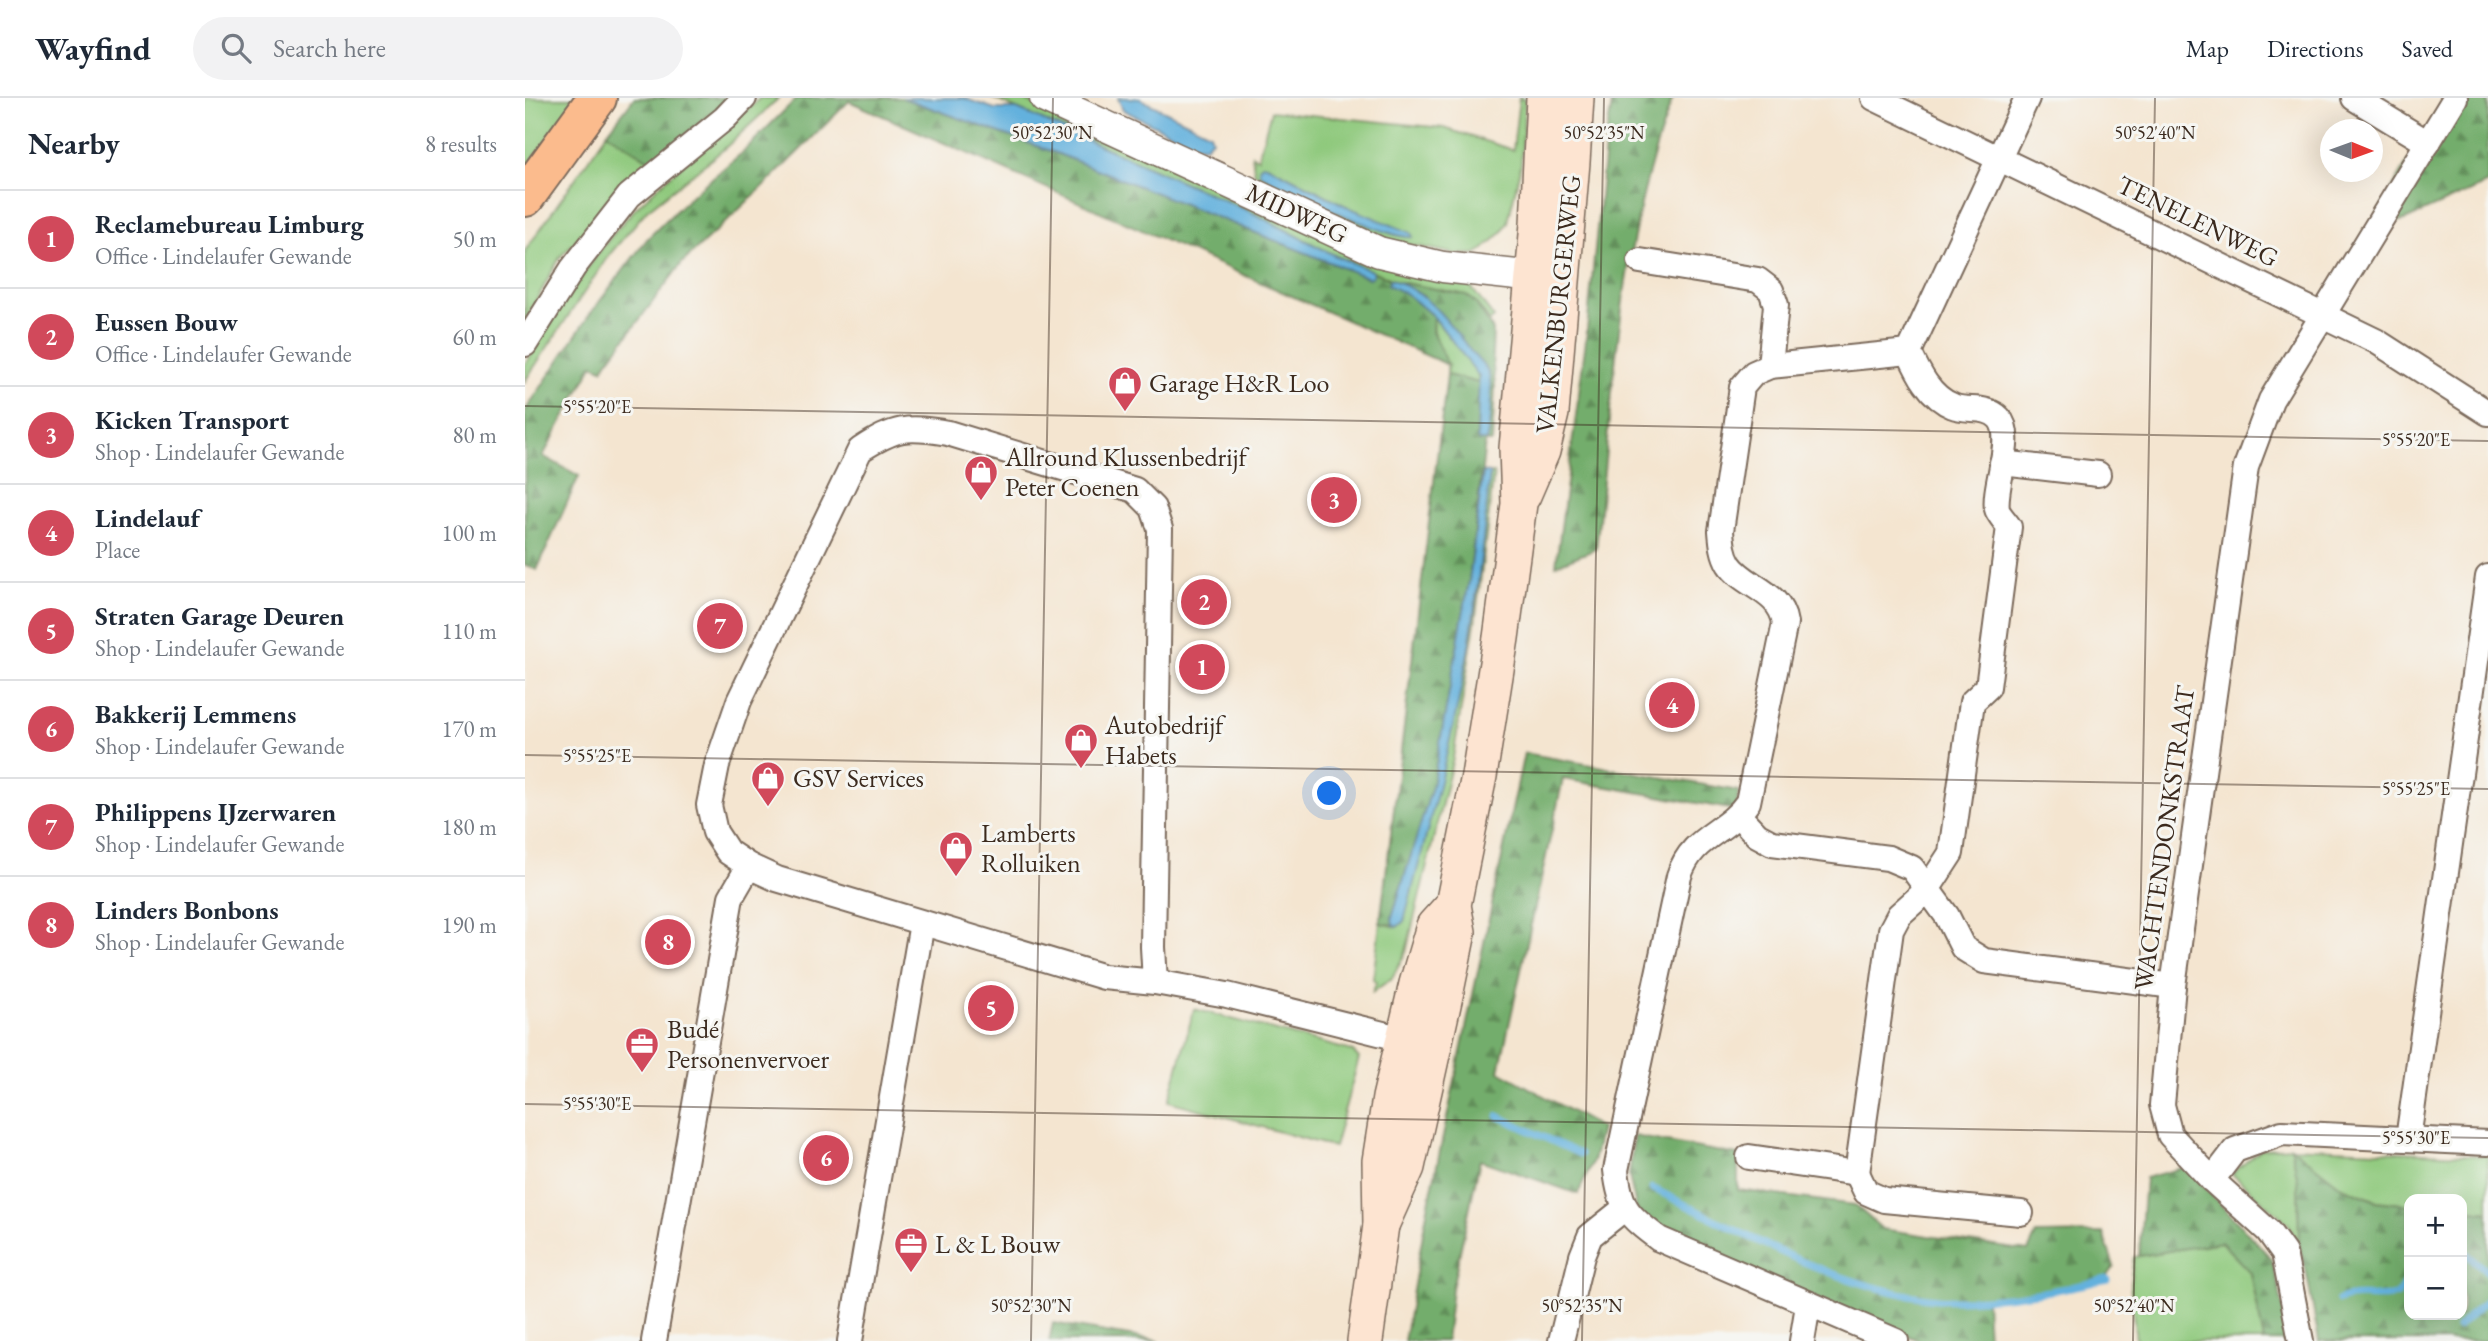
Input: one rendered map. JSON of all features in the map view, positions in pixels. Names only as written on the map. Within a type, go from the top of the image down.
[{"type":"highway","points":[[525,197],[597,98]]},
{"type":"main road","name":"VALKENBURGERWEG","points":[[1544,98],[1538,224],[1547,279]]},
{"type":"main road","name":"VALKENBURGERWEG","points":[[1365,1341],[1381,1225],[1407,1167],[1419,1043],[1458,932],[1453,905],[1479,776],[1519,505],[1517,448],[1576,98]]},
{"type":"street","points":[[525,344],[573,268],[629,196],[725,118],[744,98]]},
{"type":"street","name":"MIDWEG","points":[[1045,98],[1379,252],[1443,267],[1547,279]]},
{"type":"street","name":"TENELENWEG","points":[[1874,98],[2377,341],[2488,413]]},
{"type":"street","points":[[2021,1213],[1884,1200],[1866,1192],[1857,1173],[1891,930],[1899,915],[1927,890],[1940,874],[1951,853],[1972,702],[1988,687],[2009,527],[1997,509],[2005,432],[2000,418],[1987,410],[1953,406],[1934,393],[1919,374],[1909,352],[2028,98]]},
{"type":"street","points":[[2354,98],[2428,143]]},
{"type":"street","name":"WACHTENDONKSTRAAT","points":[[2301,1341],[2284,1253],[2268,1231],[2212,1180],[2170,1135],[2162,1105],[2173,986],[2246,467],[2271,400],[2455,98]]},
{"type":"street","points":[[1640,261],[1758,280],[1765,285],[1771,290],[1776,305],[1770,366]]},
{"type":"street","points":[[1896,1341],[1659,1239],[1639,1225],[1625,1208],[1619,1192],[1616,1170],[1679,876],[1684,861],[1694,847],[1739,816],[1748,802],[1784,623],[1783,611],[1777,603],[1730,565],[1723,549],[1721,531],[1742,387],[1754,373],[1770,366],[1909,352]]},
{"type":"street","points":[[1155,982],[1153,947],[1160,528],[1153,508],[1135,490],[948,433],[916,428],[888,432],[860,450],[739,701],[717,765],[709,806],[715,832],[728,852],[749,866],[777,879],[1104,977],[1155,982],[1227,995],[1419,1043]]},
{"type":"street","points":[[2002,463],[2098,474]]},
{"type":"street","points":[[2408,1139],[2488,577]]},
{"type":"street","points":[[1739,816],[1757,835],[1772,843],[1898,861],[1912,868],[1947,916],[1963,948],[1984,961],[2173,986]]},
{"type":"street","points":[[654,1341],[731,897],[749,866]]},
{"type":"street","points":[[850,1341],[922,923]]},
{"type":"street","points":[[2212,1180],[2235,1150],[2282,1132],[2488,1143]]},
{"type":"street","points":[[1749,1157],[1857,1173]]},
{"type":"street","points":[[1562,1341],[1582,1256],[1590,1236],[1625,1208]]},
{"type":"street","points":[[1803,1341],[1808,1305]]},
{"type":"green space","points":[[579,98],[525,169],[525,100]]},
{"type":"green space","points":[[634,98],[730,98],[652,162],[607,133]]},
{"type":"green space","points":[[760,98],[779,98],[724,149],[647,210],[609,255],[525,381],[525,364],[605,244],[666,179]]},
{"type":"green space","points":[[797,98],[902,98],[1056,153],[1368,278],[1373,275],[1372,271],[1390,279],[1388,284],[1408,295],[1433,316],[1432,332],[1448,365],[849,101],[682,263],[602,369],[593,365],[543,456],[579,476],[537,570],[525,565],[525,411],[590,314],[648,238],[693,194],[742,153]]},
{"type":"green space","points":[[992,98],[1020,98],[1371,257],[1428,278],[1471,287],[1494,318],[1490,321],[1466,295],[1399,282],[1372,271],[1336,256],[1251,212]]},
{"type":"green space","points":[[1519,98],[1525,100],[1521,164],[1508,222],[1502,232],[1475,254],[1456,254],[1391,241],[1261,184],[1254,171],[1252,155],[1258,158],[1271,111],[1444,128],[1513,150]],"holes":[[[1267,165],[1370,218],[1399,236],[1328,208],[1260,174]]]},
{"type":"green space","points":[[1613,98],[1673,98],[1640,208],[1629,264],[1613,378],[1596,549],[1556,565],[1586,340],[1606,137]]},
{"type":"green space","points":[[2445,98],[2488,98],[2488,183],[2405,220],[2370,227]]},
{"type":"green space","points":[[607,133],[652,162],[560,257],[525,321],[525,251]]},
{"type":"green space","points":[[1399,282],[1466,295],[1475,302],[1493,330],[1495,386],[1492,442],[1485,442],[1469,581],[1432,787],[1392,917],[1393,925],[1380,923],[1447,375],[1479,383],[1477,438],[1480,441],[1486,441],[1489,418],[1489,373],[1423,296]]},
{"type":"green space","points":[[1434,318],[1477,373],[1479,383],[1447,375],[1446,359],[1434,335]]},
{"type":"green space","points":[[1490,473],[1494,473],[1475,623],[1453,758],[1406,952],[1392,978],[1372,993],[1376,983],[1373,979],[1380,923],[1397,927],[1404,921],[1468,653]]},
{"type":"green space","points":[[1524,753],[1739,791],[1736,810],[1563,779],[1499,1071],[1601,1128],[1594,1158],[1578,1194],[1480,1160],[1452,1288],[1446,1341],[1404,1341],[1425,1222]]},
{"type":"green space","points":[[1194,1009],[1352,1051],[1359,1058],[1334,1147],[1169,1101]]},
{"type":"green space","points":[[1634,1136],[1738,1155],[1738,1190],[1855,1205],[1882,1229],[2028,1251],[2036,1234],[2103,1233],[2114,1266],[2103,1281],[2057,1291],[1986,1300],[1988,1341],[1921,1341],[1686,1245],[1637,1211],[1629,1176]]},
{"type":"green space","points":[[2291,1147],[2488,1156],[2488,1212],[2467,1210],[2467,1194],[2404,1194],[2404,1204],[2377,1201],[2342,1187],[2292,1148],[2298,1181],[2299,1245],[2288,1223],[2232,1174],[2261,1149]]},
{"type":"green space","points":[[2291,1147],[2342,1187],[2376,1201],[2404,1204],[2404,1320],[2467,1320],[2467,1210],[2488,1212],[2488,1341],[2319,1341],[2299,1245],[2298,1181]]},
{"type":"green space","points":[[2185,1167],[2272,1259],[2291,1341],[2264,1341],[2251,1273],[2221,1242],[2139,1256],[2145,1178]]},
{"type":"green space","points":[[2221,1242],[2251,1273],[2264,1341],[2136,1341],[2130,1283],[2134,1257]]},
{"type":"green space","points":[[1053,1323],[1159,1341],[1049,1341]]},
{"type":"water","points":[[903,98],[963,98],[995,109],[1017,109],[1251,212],[1336,256],[1372,271],[1373,275],[1369,278],[1056,153]]},
{"type":"water","points":[[1118,98],[1138,98],[1210,133],[1212,139],[1205,146],[1195,145],[1123,110]]},
{"type":"water","points":[[1262,164],[1348,207],[1411,233],[1413,237],[1382,231],[1313,201],[1260,174],[1259,168]]},
{"type":"water","points":[[1390,279],[1404,284],[1427,300],[1447,320],[1487,370],[1491,399],[1486,441],[1479,441],[1477,438],[1479,376],[1433,316],[1408,295],[1388,285]]},
{"type":"water","points":[[1483,472],[1490,473],[1475,608],[1462,686],[1404,921],[1397,927],[1393,925],[1392,917],[1432,787],[1469,581]]},
{"type":"waterway","points":[[1498,1116],[1580,1154]]},
{"type":"waterway","points":[[1652,1188],[1786,1254],[1856,1282],[1892,1292],[1928,1298],[1969,1300],[2042,1292],[2107,1279]]},
{"type":"waterway","points":[[2467,1254],[2488,1272]]},
{"type":"waterway","points":[[2339,1300],[2397,1295],[2404,1284]]},
{"type":"waterway","points":[[2458,1327],[2488,1299]]},
{"type":"place","name":"Garage H&R Loo","points":[[1125,413]]},
{"type":"place","name":"Kicken Transport","points":[[1334,500]]},
{"type":"place","name":"Allround Klussenbedrijf Peter Coenen","points":[[981,502]]},
{"type":"place","name":"Eussen Bouw","points":[[1204,602]]},
{"type":"place","name":"Philippens IJzerwaren","points":[[720,626]]},
{"type":"place","name":"Reclamebureau Limburg","points":[[1202,667]]},
{"type":"place","name":"Lindelauf","points":[[1672,705]]},
{"type":"place","name":"Autobedrijf Habets","points":[[1081,770]]},
{"type":"place","name":"GSV Services","points":[[768,808]]},
{"type":"place","name":"Lamberts Rolluiken","points":[[956,878]]},
{"type":"place","name":"Linders Bonbons","points":[[668,942]]},
{"type":"place","name":"Straten Garage Deuren","points":[[991,1008]]},
{"type":"place","name":"Budé Personenvervoer","points":[[642,1074]]},
{"type":"place","name":"Bakkerij Lemmens","points":[[826,1158]]},
{"type":"place","name":"L & L Bouw","points":[[911,1274]]}]
